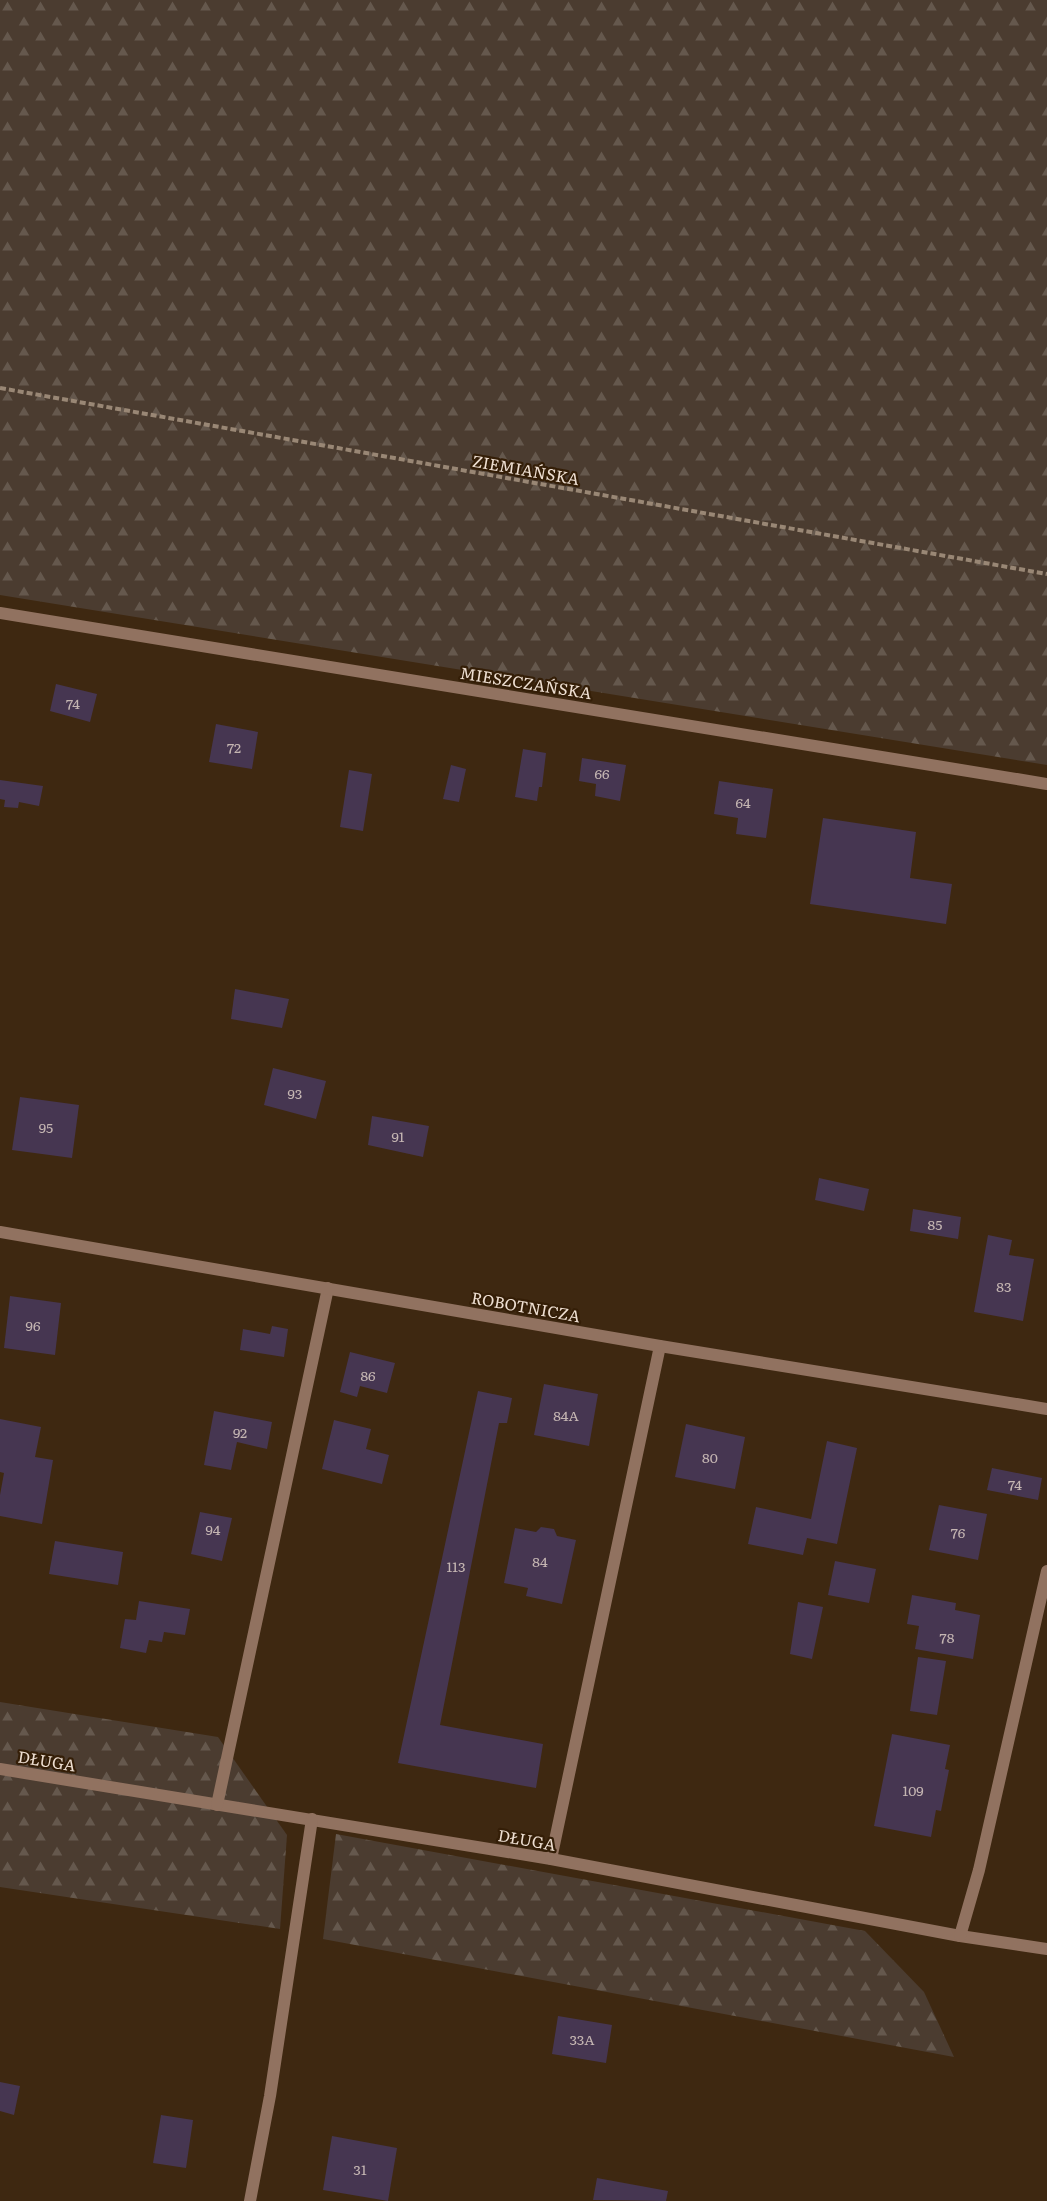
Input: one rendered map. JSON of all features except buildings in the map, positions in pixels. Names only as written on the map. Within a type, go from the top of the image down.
[{"type":"street","name":"MIESZCZAŃSKA","points":[[0,613],[1047,784]]},
{"type":"street","name":"ROBOTNICZA","points":[[0,1232],[660,1346],[1047,1409]]},
{"type":"street","points":[[217,1805],[328,1288]]},
{"type":"street","points":[[550,1859],[660,1346]]},
{"type":"street","points":[[960,1936],[979,1870],[1047,1571]]},
{"type":"street","name":"DŁUGA","points":[[0,1768],[550,1859],[960,1936],[1047,1949]]},
{"type":"street","points":[[250,2201],[270,2096],[312,1819]]},
{"type":"path","name":"ZIEMIAŃSKA","points":[[0,388],[1047,574]]},
{"type":"green space","points":[[0,0],[1047,0],[1047,765],[0,595]]},
{"type":"green space","points":[[0,1702],[218,1737],[287,1835],[280,1929],[0,1887]]},
{"type":"green space","points":[[336,1834],[865,1931],[924,1992],[954,2057],[323,1939]]}]
